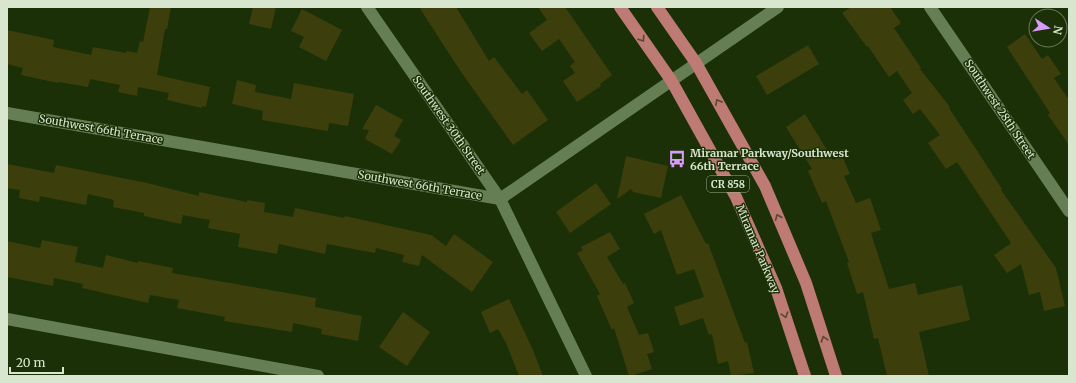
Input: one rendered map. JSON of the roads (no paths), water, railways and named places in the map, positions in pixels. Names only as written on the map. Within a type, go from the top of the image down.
[{"type":"main road","name":"Miramar Parkway","points":[[620,7],[671,80],[736,197],[776,288],[805,376]]},
{"type":"main road","name":"CR 858","points":[[657,7],[696,63],[765,186],[806,283],[836,376]]},
{"type":"street","name":"Southwest 30th Street","points":[[367,7],[500,199],[586,376]]},
{"type":"street","points":[[500,199],[778,7]]},
{"type":"street","name":"Southwest 28th Street","points":[[930,7],[1069,211]]},
{"type":"street","name":"Southwest 66th Terrace","points":[[7,113],[500,199]]},
{"type":"street","points":[[7,320],[318,376]]},
{"type":"place","name":"Miramar Parkway/Southwest 66th Terrace","points":[[677,159]]}]
